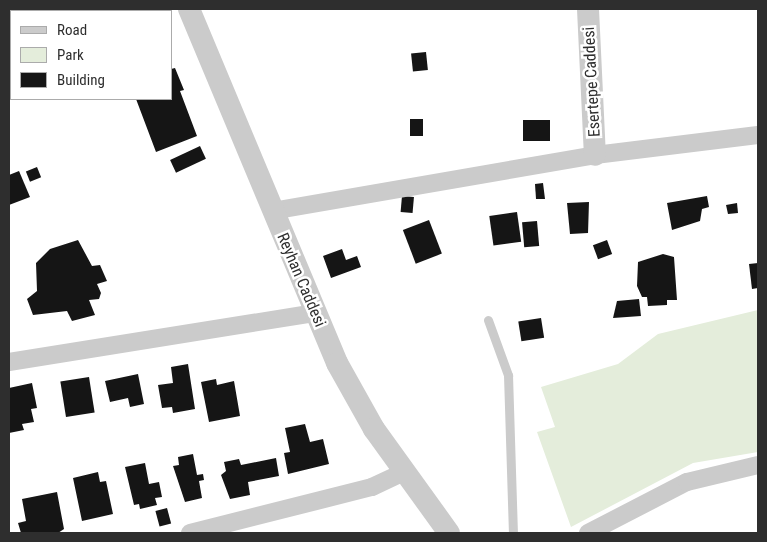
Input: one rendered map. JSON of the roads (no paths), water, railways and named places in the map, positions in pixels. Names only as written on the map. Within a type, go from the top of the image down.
[{"type":"street","name":"Reyhan Caddesi","points":[[189,9],[314,313],[357,400],[404,472],[449,533]]},
{"type":"street","name":"Esertepe Caddesi","points":[[588,9],[595,155]]},
{"type":"street","points":[[272,212],[595,155],[758,135]]},
{"type":"street","points":[[9,362],[314,313]]},
{"type":"street","points":[[588,533],[687,482],[758,465]]},
{"type":"street","points":[[190,533],[372,487],[404,472]]},
{"type":"lane","points":[[488,320],[508,375],[513,533]]}]
